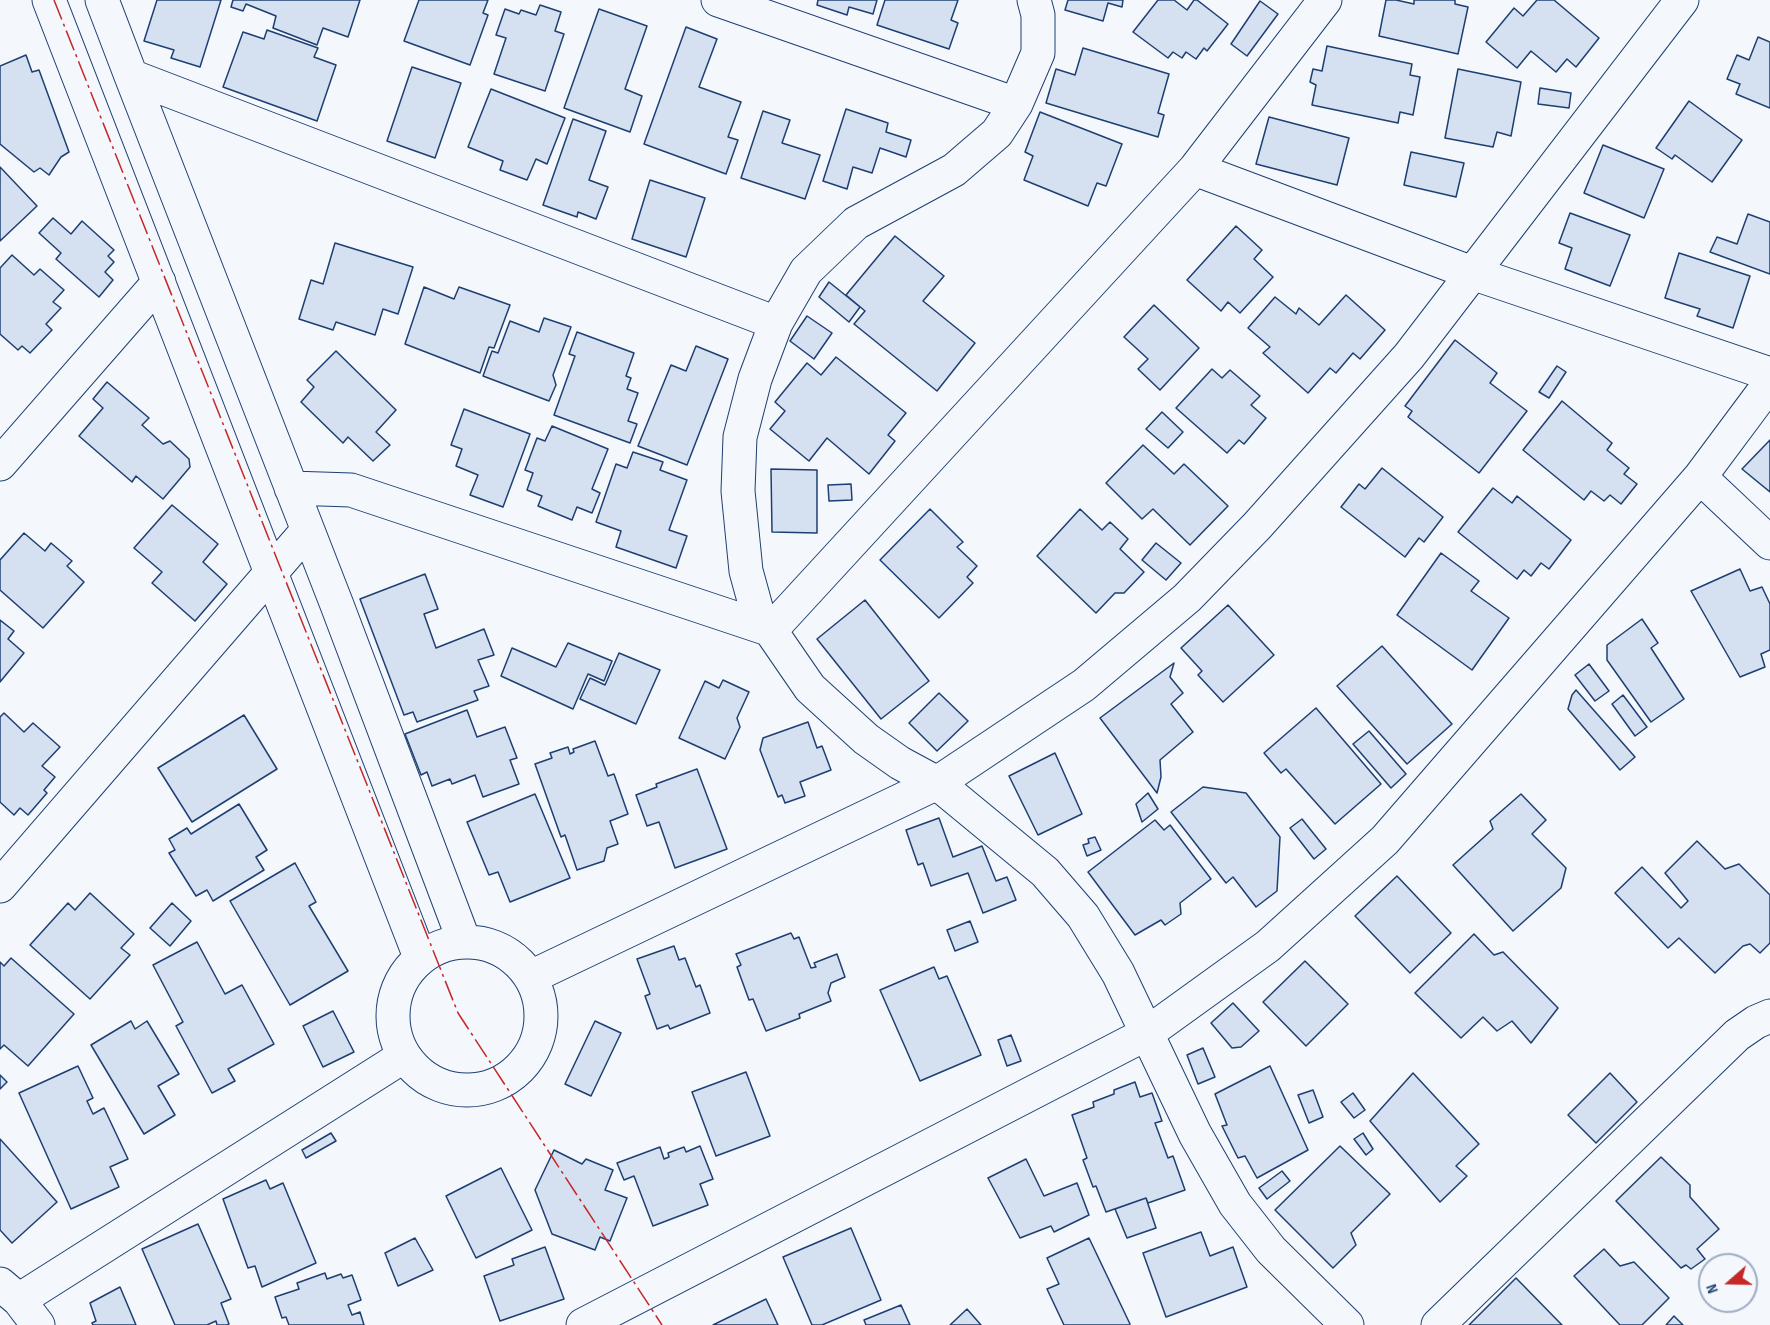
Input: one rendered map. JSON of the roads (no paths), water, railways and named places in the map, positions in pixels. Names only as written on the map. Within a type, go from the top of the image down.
[{"type":"street","points":[[50,0],[420,957]]},
{"type":"street","points":[[102,0],[464,941]]},
{"type":"street","points":[[718,0],[1016,104]]},
{"type":"street","points":[[1034,0],[1038,15],[1038,53],[1016,104],[997,133],[954,170],[856,223],[806,271],[776,323],[754,379],[740,437],[738,491],[746,572],[757,611],[810,688],[866,739],[900,764],[937,783],[1045,872],[1083,916],[1118,973],[1195,1134],[1235,1204],[1271,1250],[1347,1325]]},
{"type":"street","points":[[771,630],[1195,169],[1325,0]]},
{"type":"street","points":[[531,977],[937,783],[1084,685],[1187,598],[1257,526],[1409,356],[1682,0]]},
{"type":"street","points":[[131,76],[776,323]]},
{"type":"street","points":[[1195,169],[1472,273],[1770,374]]},
{"type":"street","points":[[0,464],[159,282]]},
{"type":"street","points":[[583,1325],[1146,1034],[1268,946],[1384,840],[1700,477],[1770,383]]},
{"type":"street","points":[[1700,477],[1770,543]]},
{"type":"street","points":[[291,488],[351,490],[771,630]]},
{"type":"street","points":[[0,886],[307,531]]},
{"type":"street","points":[[464,941],[495,947],[520,965],[531,977],[537,992],[541,1023],[537,1043],[526,1062],[508,1078],[485,1089],[454,1090],[426,1079],[404,1056],[393,1027],[394,996],[408,969],[420,957],[444,946],[464,941]]},
{"type":"street","points":[[1438,1325],[1737,1035],[1770,1016]]},
{"type":"street","points":[[19,1303],[404,1056]]}]
